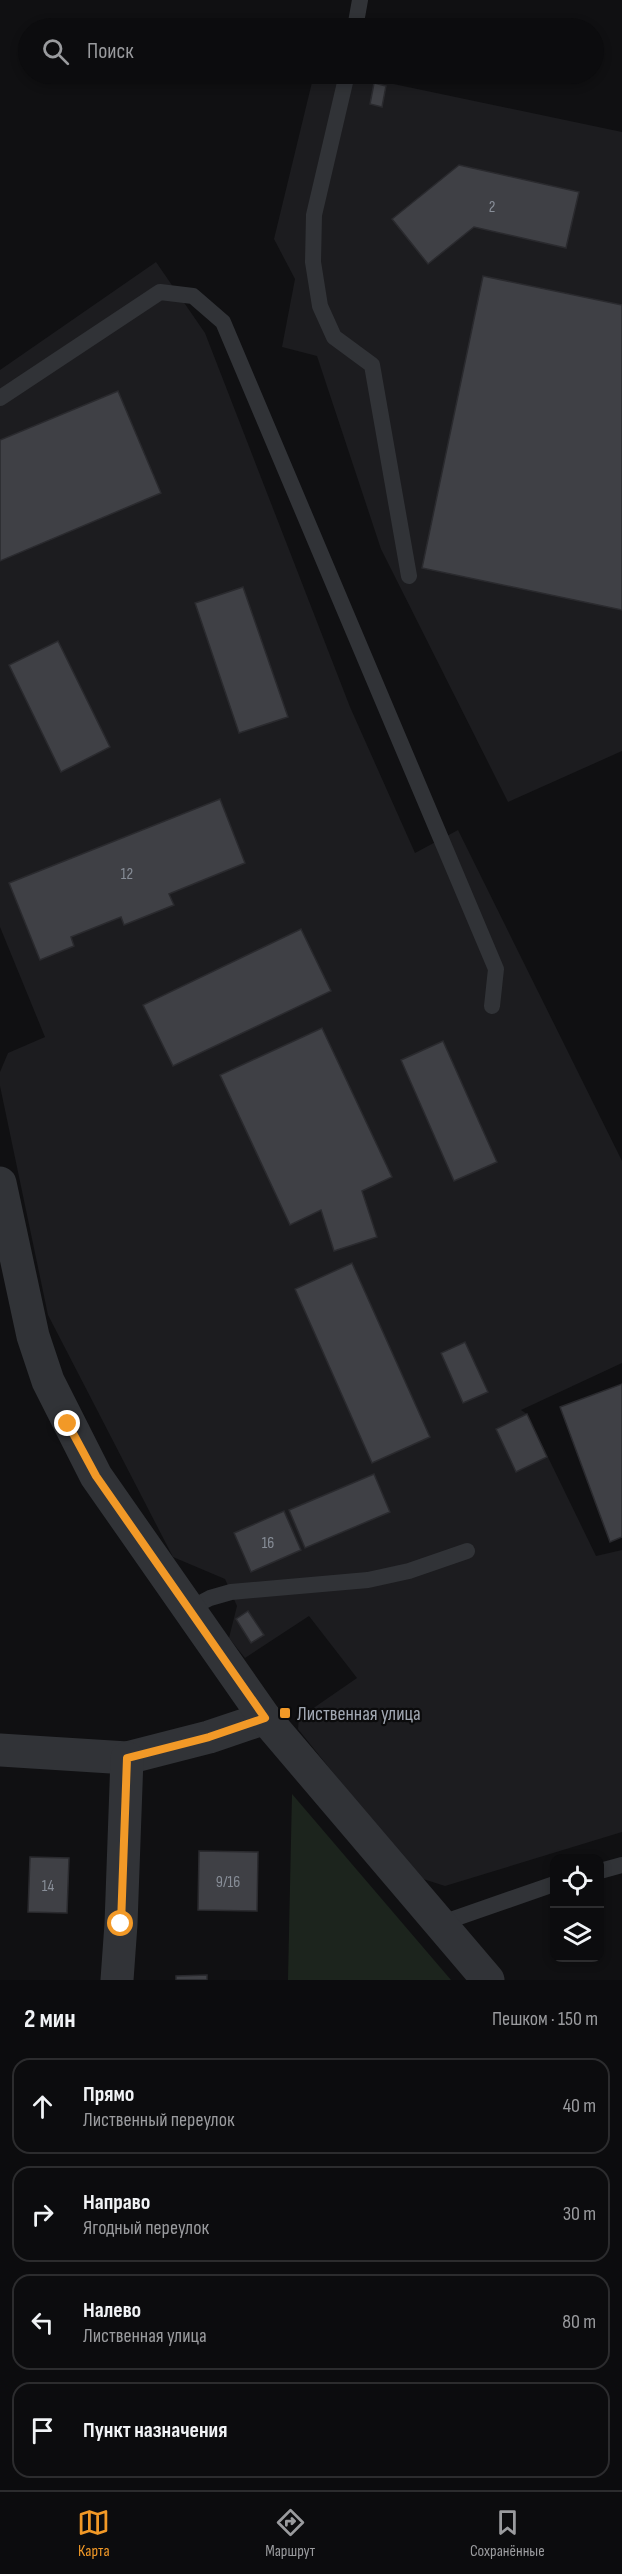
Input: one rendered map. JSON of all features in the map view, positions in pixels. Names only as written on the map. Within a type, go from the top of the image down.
[{"type":"street","points":[[0,1183],[33,1336],[48,1381],[96,1476],[265,1718],[488,1980]]},
{"type":"street","points":[[0,1749],[127,1758],[209,1737],[265,1718]]},
{"type":"street","points":[[117,1980],[127,1758]]},
{"type":"lane","points":[[357,18],[360,0]]},
{"type":"lane","points":[[345,84],[314,215],[313,262],[320,306],[334,337],[372,365],[409,576]]},
{"type":"lane","points":[[0,398],[160,292],[193,296],[223,322],[496,969],[492,1006]]},
{"type":"lane","points":[[189,1609],[210,1598],[231,1592],[368,1581],[409,1571],[467,1551]]},
{"type":"lane","points":[[604,1870],[622,1865]]},
{"type":"lane","points":[[439,1924],[550,1886]]},
{"type":"shaded area","points":[[312,84],[394,84],[622,132],[622,751],[508,802],[381,549],[317,356],[282,347],[295,279],[274,239]]},
{"type":"shaded area","points":[[156,262],[205,333],[350,707],[415,853],[458,830],[622,1161],[622,1363],[521,1410],[527,1414],[596,1556],[622,1550],[622,1832],[445,1886],[417,1877],[298,1729],[299,1718],[357,1678],[309,1616],[245,1658],[229,1638],[237,1606],[225,1579],[173,1557],[48,1315],[0,1086],[0,1072],[8,1053],[45,1037],[0,927],[0,370]]},
{"type":"shaded area","points":[[292,1794],[451,1980],[288,1980]]},
{"type":"building","points":[[374,84],[386,86],[382,107],[370,104]]},
{"type":"building","points":[[459,165],[579,192],[566,248],[474,227],[428,264],[392,219]]},
{"type":"building","points":[[483,276],[622,305],[622,610],[422,568]]},
{"type":"building","points":[[118,391],[161,493],[0,561],[0,440]]},
{"type":"building","points":[[243,587],[288,717],[239,733],[195,603]]},
{"type":"building","points":[[58,641],[110,747],[61,772],[9,665]]},
{"type":"building","points":[[220,799],[245,863],[169,894],[174,905],[124,925],[121,917],[71,937],[74,946],[40,960],[9,883]]},
{"type":"building","points":[[301,929],[331,991],[173,1066],[143,1005]]},
{"type":"building","points":[[322,1028],[392,1177],[362,1191],[377,1237],[334,1251],[321,1210],[290,1225],[220,1075]]},
{"type":"building","points":[[443,1041],[497,1162],[454,1181],[401,1060]]},
{"type":"building","points":[[352,1263],[430,1437],[372,1463],[295,1289]]},
{"type":"building","points":[[465,1342],[488,1392],[463,1403],[441,1353]]},
{"type":"building","points":[[622,1384],[622,1537],[610,1542],[560,1407]]},
{"type":"building","points":[[527,1414],[547,1457],[516,1472],[496,1429]]},
{"type":"building","points":[[374,1474],[390,1512],[305,1548],[289,1510]]},
{"type":"building","points":[[284,1511],[301,1550],[251,1572],[234,1533]]},
{"type":"building","points":[[248,1611],[264,1635],[251,1643],[236,1619]]},
{"type":"building","points":[[199,1851],[258,1852],[257,1911],[198,1910]]},
{"type":"building","points":[[30,1857],[69,1858],[67,1913],[28,1912]]},
{"type":"building","points":[[207,1975],[207,1980],[176,1980],[176,1976]]},
{"type":"place","name":"Лиственная улица","points":[[285,1713]]},
{"type":"route","points":[[68,1424],[96,1476],[265,1718],[209,1737],[127,1758],[121,1924]]}]
